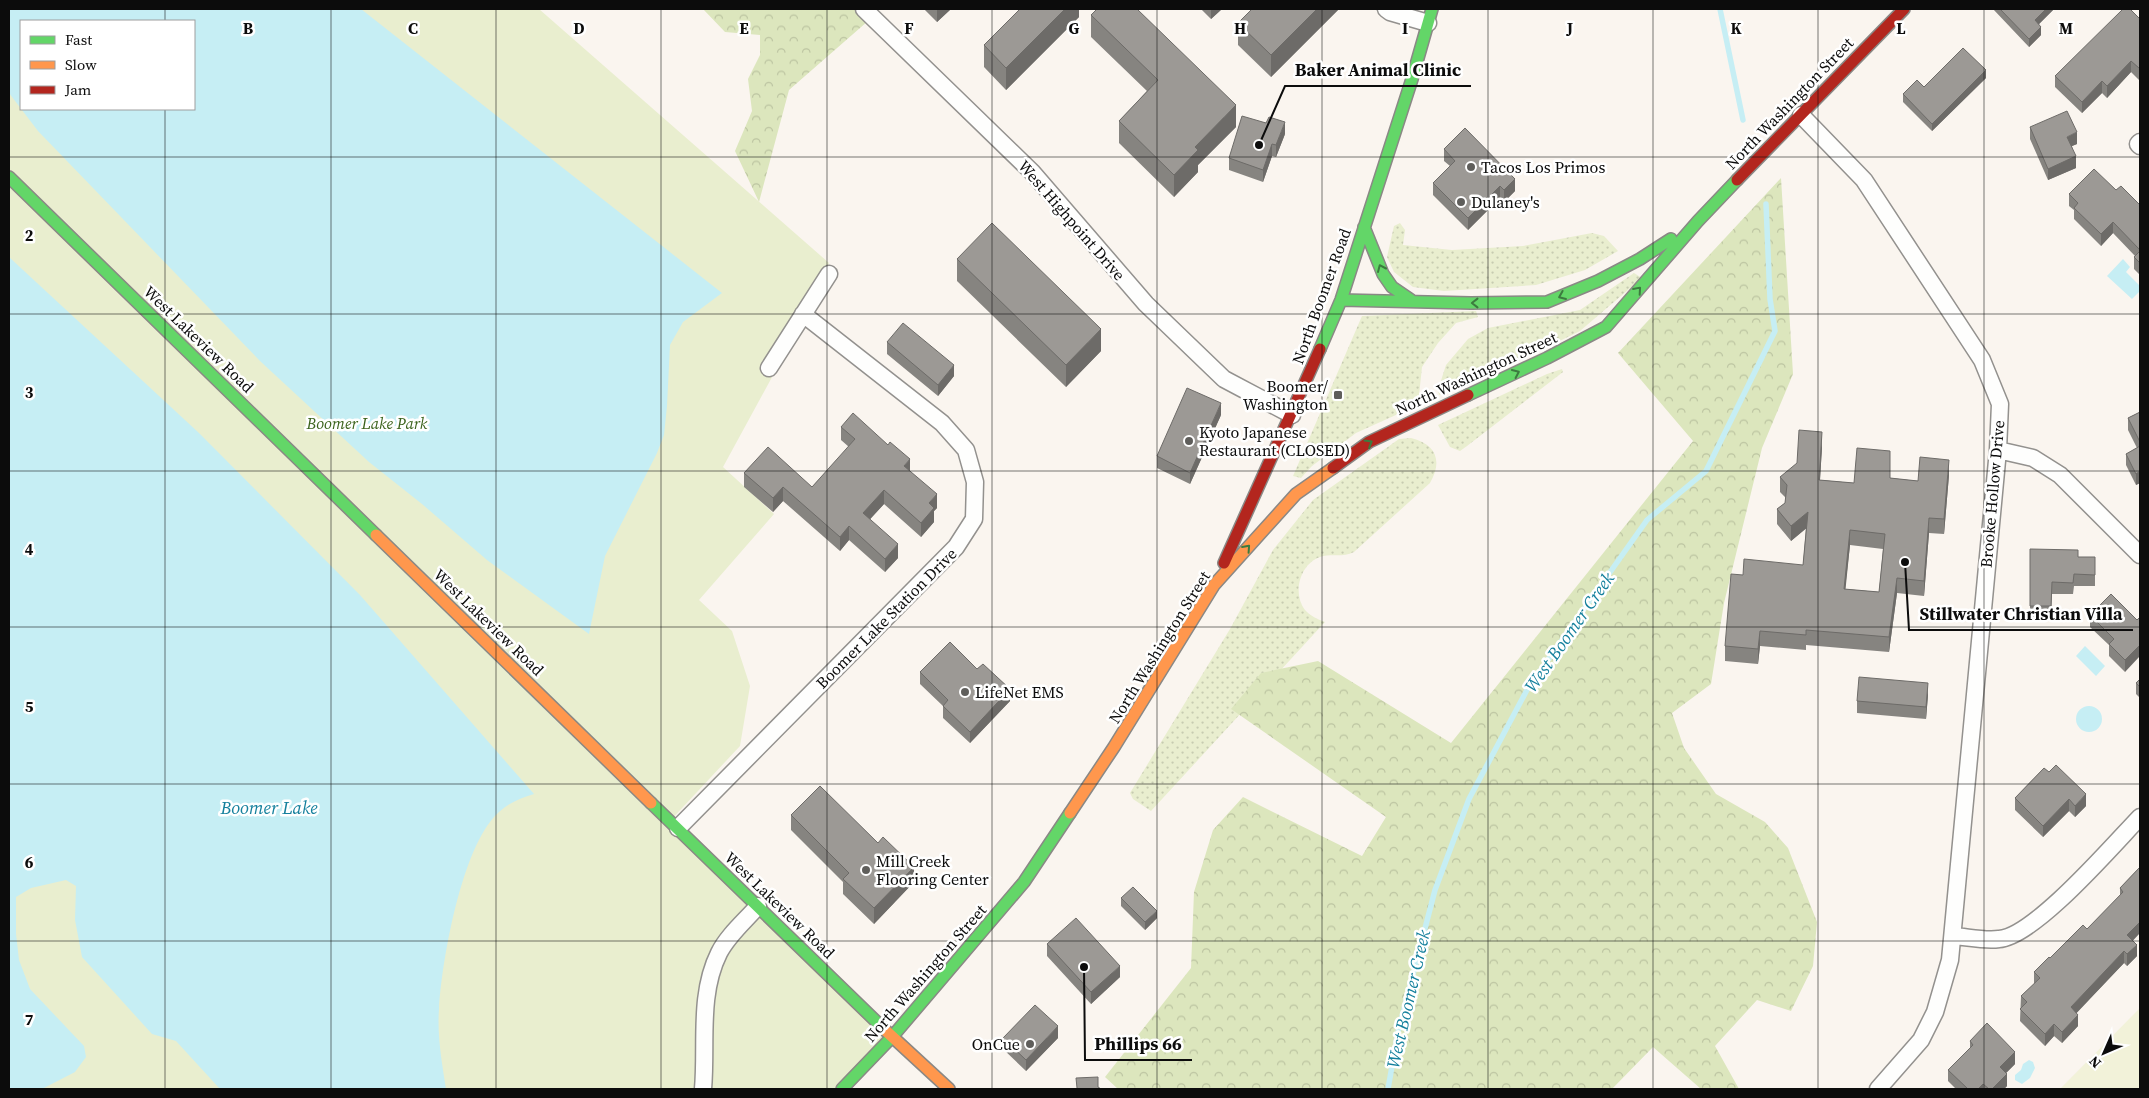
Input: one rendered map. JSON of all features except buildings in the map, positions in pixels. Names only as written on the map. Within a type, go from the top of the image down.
[{"type":"main road","name":"North Washington Street","points":[[842,1089],[892,1037],[1024,882],[1114,747],[1214,585],[1296,494],[1369,442],[1547,358],[1606,327],[1698,221],[1904,9]]},
{"type":"main road","name":"North Boomer Road","points":[[1214,585],[1292,415],[1341,300],[1412,79],[1430,16]]},
{"type":"main road","name":"West Lakeview Road","points":[[9,177],[892,1037],[949,1089]]},
{"type":"main road","name":"North Washington Street","points":[[1341,300],[1411,300],[1471,303],[1547,302],[1640,260],[1698,221]]},
{"type":"main road","points":[[1364,227],[1383,274],[1392,287],[1411,300]]},
{"type":"street","name":"West Highpoint Drive","points":[[864,9],[1032,172],[1146,304],[1224,379],[1292,415]]},
{"type":"street","points":[[1386,9],[1390,12],[1430,16]]},
{"type":"street","name":"Brooke Hollow Drive","points":[[1801,115],[1864,180],[1982,360],[2000,404],[1998,450],[1950,960],[1935,1012],[1921,1040],[1878,1089]]},
{"type":"street","points":[[769,368],[829,274]]},
{"type":"street","name":"Boomer Lake Station Drive","points":[[678,828],[956,547],[974,519],[975,482],[966,450],[942,423],[803,314]]},
{"type":"street","points":[[1998,450],[2033,458],[2060,475],[2140,555]]},
{"type":"street","points":[[1953,936],[2000,940],[2022,931],[2042,917],[2140,817]]},
{"type":"street","points":[[703,1089],[706,1061],[705,1017],[709,983],[719,953],[734,932],[758,906]]},
{"type":"green space","name":"Boomer Lake Park","points":[[9,9],[539,9],[829,263],[796,333],[723,467],[774,514],[699,600],[732,631],[750,686],[740,746],[669,822],[889,1037],[838,1089],[9,1089]]},
{"type":"green space","points":[[703,9],[856,9],[868,21],[789,90],[759,202],[735,151],[752,111],[748,79],[760,55],[760,35],[725,32]]},
{"type":"green space","points":[[1781,178],[1793,374],[1762,448],[1724,603],[1711,684],[1672,713],[1684,748],[1716,794],[1765,822],[1788,848],[1817,922],[1813,966],[1791,1011],[1757,1000],[1715,1046],[1739,1089],[1701,1089],[1653,1047],[1612,1089],[1118,1089],[1105,1077],[1191,968],[1194,892],[1213,830],[1243,797],[1362,856],[1386,817],[1231,709],[1261,673],[1318,661],[1451,743],[1693,441],[1618,353]]},
{"type":"green space","points":[[1400,223],[1405,230],[1403,245],[1452,250],[1523,246],[1592,233],[1604,236],[1618,251],[1585,270],[1536,285],[1444,291],[1413,287],[1394,272],[1387,257],[1394,226]]},
{"type":"green space","points":[[1634,273],[1642,278],[1580,331],[1527,357],[1439,395],[1438,390],[1446,365],[1468,339],[1488,328],[1580,310]]},
{"type":"green space","points":[[1476,311],[1478,317],[1456,323],[1438,343],[1422,367],[1418,405],[1356,433],[1312,466],[1301,478],[1293,476],[1362,316]]},
{"type":"green space","points":[[1562,369],[1563,372],[1460,451],[1450,447],[1438,425],[1547,374]]},
{"type":"green space","points":[[1411,438],[1426,444],[1435,454],[1436,468],[1430,483],[1354,552],[1346,555],[1320,557],[1307,566],[1303,572],[1299,588],[1301,603],[1309,614],[1325,622],[1151,811],[1133,799],[1130,793],[1230,629],[1273,550],[1313,500],[1399,439]]},
{"type":"green space","points":[[2140,1008],[2140,1089],[2060,1089]]},
{"type":"water","points":[[9,9],[361,9],[722,293],[683,322],[670,345],[664,435],[657,453],[605,556],[589,634],[487,560],[422,504],[369,462],[260,361],[38,131],[22,110],[195,110],[195,20],[20,20],[20,108],[9,93]]},
{"type":"water","name":"Boomer Lake","points":[[9,257],[199,433],[360,595],[534,794],[509,804],[490,822],[479,839],[461,885],[444,965],[439,1009],[439,1039],[446,1089],[220,1089],[176,1041],[152,1034],[82,957],[75,920],[76,886],[66,880],[31,888],[16,897],[16,934],[19,960],[30,989],[84,1046],[86,1057],[75,1072],[42,1089],[9,1089]]},
{"type":"water","points":[[2123,259],[2130,267],[2126,272],[2140,286],[2140,291],[2132,299],[2107,276]]},
{"type":"water","points":[[2085,646],[2105,666],[2096,676],[2076,656]]},
{"type":"water","points":[[2089,706],[2099,709],[2102,719],[2099,729],[2089,732],[2079,729],[2076,719],[2079,709]]},
{"type":"water","points":[[2029,1060],[2033,1062],[2035,1068],[2030,1078],[2022,1084],[2015,1080],[2015,1075],[2021,1070],[2023,1064]]},
{"type":"waterway","points":[[1720,9],[1743,120]]},
{"type":"waterway","name":"West Boomer Creek","points":[[1388,1089],[1398,1032],[1435,890],[1469,799],[1528,688],[1647,520],[1706,471],[1775,331],[1770,299],[1766,204]]},
{"type":"traffic: fast","points":[[1320,349],[1341,300],[1412,79],[1432,9]]},
{"type":"traffic: fast","points":[[9,177],[376,535]]},
{"type":"traffic: fast","points":[[1468,395],[1547,358],[1606,327],[1698,221],[1737,180]]},
{"type":"traffic: fast","points":[[1364,227],[1383,274],[1392,287],[1411,300]]},
{"type":"traffic: fast","points":[[1341,300],[1471,303],[1547,302],[1598,281],[1640,259],[1671,239]]},
{"type":"traffic: fast","points":[[651,803],[885,1030]]},
{"type":"traffic: fast","points":[[842,1089],[892,1037],[1024,882],[1070,813]]},
{"type":"traffic: slow","points":[[1070,813],[1114,747],[1214,585],[1296,494],[1333,468]]},
{"type":"traffic: slow","points":[[376,535],[651,803]]},
{"type":"traffic: slow","points":[[885,1030],[949,1089]]},
{"type":"traffic: jam","points":[[1737,180],[1904,9]]},
{"type":"traffic: jam","points":[[1224,563],[1320,349]]},
{"type":"traffic: jam","points":[[1333,468],[1369,442],[1468,395]]},
{"type":"place","name":"Baker Animal Clinic","points":[[1259,145]]},
{"type":"place","name":"Tacos Los Primos","points":[[1471,167]]},
{"type":"place","name":"Dulaney's","points":[[1461,202]]},
{"type":"place","name":"Boomer/ Washington","points":[[1338,395]]},
{"type":"place","name":"Kyoto Japanese Restaurant (CLOSED)","points":[[1189,441]]},
{"type":"place","name":"Stillwater Christian Villa","points":[[1905,562]]},
{"type":"place","name":"LifeNet EMS","points":[[965,692]]},
{"type":"place","name":"Mill Creek Flooring Center","points":[[866,870]]},
{"type":"place","name":"Phillips 66","points":[[1084,967]]},
{"type":"place","name":"OnCue","points":[[1030,1044]]}]
